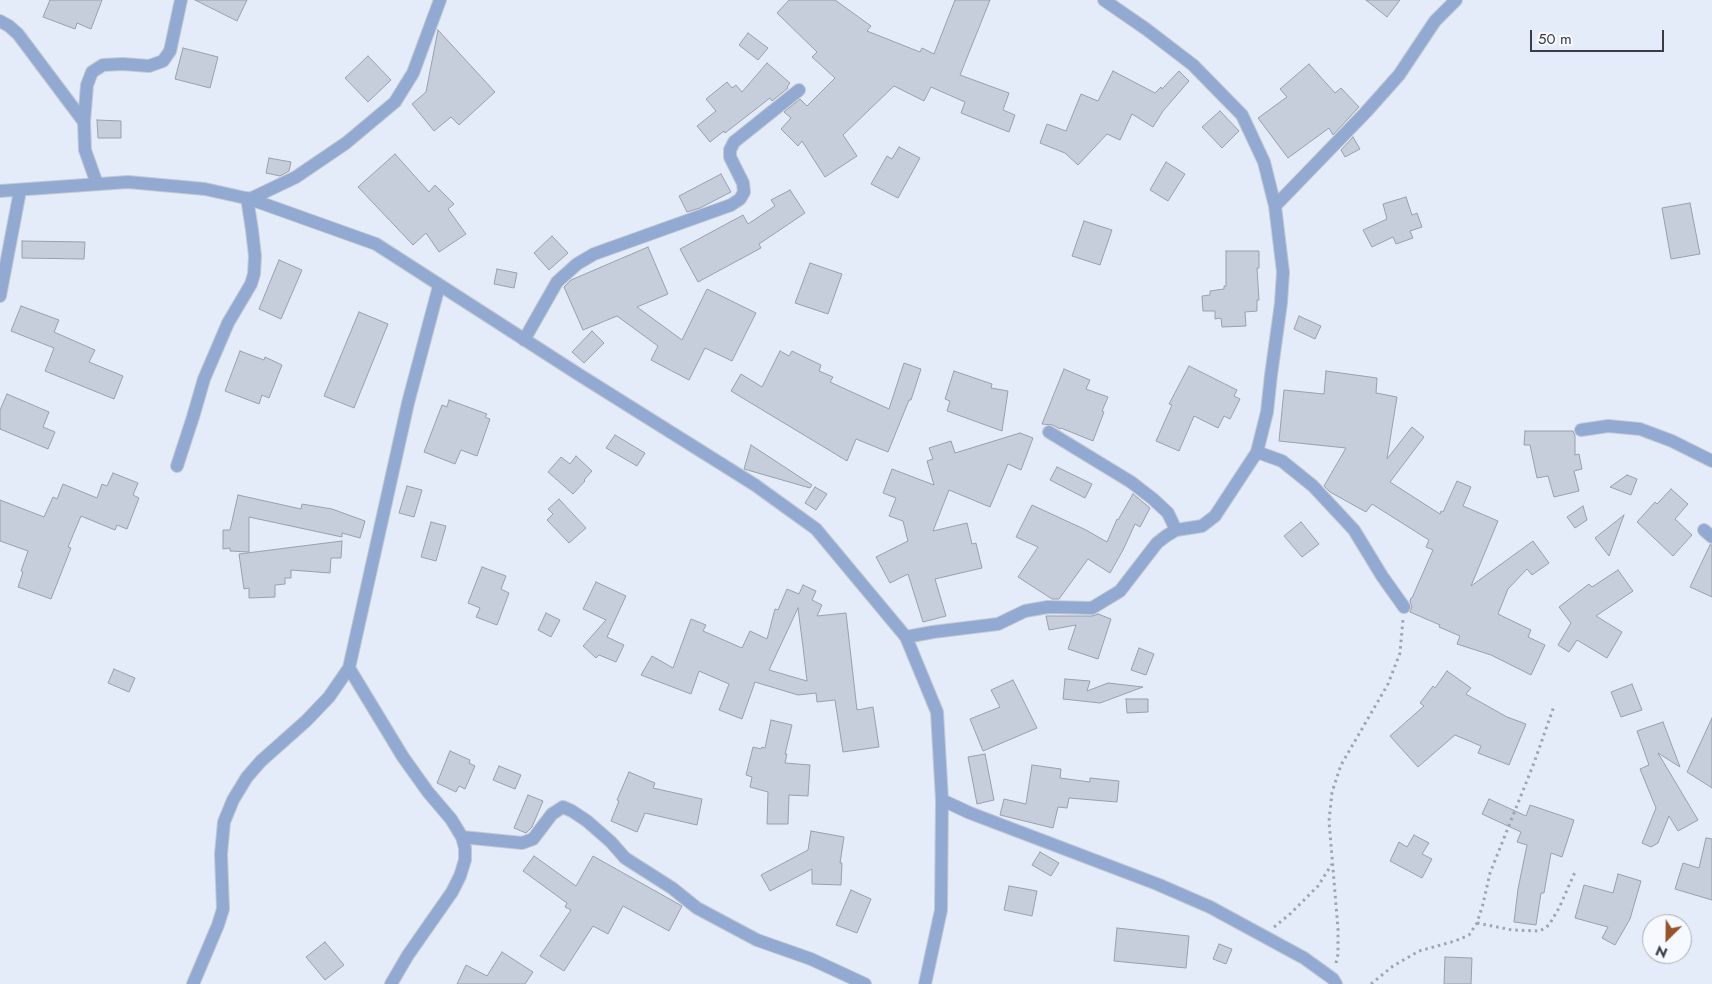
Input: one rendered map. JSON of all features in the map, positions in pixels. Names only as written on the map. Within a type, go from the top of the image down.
[{"type":"street","points":[[97,184],[86,150],[84,122],[87,85],[92,72],[103,65],[149,66],[163,61],[170,51],[181,0]]},
{"type":"street","points":[[248,198],[296,177],[346,143],[395,102],[413,73],[440,0]]},
{"type":"street","points":[[906,637],[998,624],[1025,611],[1048,607],[1092,608],[1120,591],[1157,544],[1176,530],[1202,526],[1215,516],[1257,452],[1267,412],[1282,303],[1283,272],[1275,206],[1264,162],[1242,115],[1193,65],[1104,0]]},
{"type":"street","points":[[1275,206],[1366,112],[1399,74],[1435,21],[1456,0]]},
{"type":"street","points":[[0,21],[18,34],[26,47],[38,59],[60,93],[73,106],[84,122]]},
{"type":"street","points":[[524,340],[557,282],[577,264],[594,254],[731,205],[740,199],[744,192],[743,183],[730,157],[730,150],[734,142],[799,90]]},
{"type":"street","points":[[0,191],[128,182],[205,189],[248,198],[376,244],[524,340],[755,485],[816,530],[906,637],[937,712],[942,800],[941,910],[925,984]]},
{"type":"street","points":[[0,296],[20,190]]},
{"type":"street","points":[[177,466],[204,379],[228,323],[251,284],[254,274],[248,198]]},
{"type":"street","points":[[193,984],[223,909],[221,854],[224,822],[233,800],[247,777],[261,761],[306,721],[329,697],[349,668],[408,403],[440,286]]},
{"type":"street","points":[[1581,430],[1608,426],[1640,429],[1672,441],[1712,461]]},
{"type":"street","points":[[1049,432],[1131,482],[1152,498],[1168,513],[1176,530]]},
{"type":"street","points":[[1257,452],[1282,461],[1313,486],[1337,511],[1354,530],[1382,576],[1404,607]]},
{"type":"street","points":[[349,668],[403,757],[428,792],[451,819],[462,837],[465,848],[465,860],[452,892],[408,955],[391,984]]},
{"type":"street","points":[[942,800],[970,813],[1157,884],[1210,907],[1304,958],[1335,981]]},
{"type":"street","points":[[462,837],[522,843],[532,839],[552,814],[563,807],[572,810],[612,842],[625,858],[672,888],[697,908],[757,940],[811,959],[865,984]]},
{"type":"path","points":[[1335,981],[1338,954],[1330,821],[1332,792],[1341,765],[1388,684],[1400,653],[1404,607]]},
{"type":"path","points":[[1371,984],[1393,966],[1419,951],[1469,935],[1477,923],[1490,873],[1534,763],[1554,706]]},
{"type":"path","points":[[1263,936],[1312,893],[1333,864]]},
{"type":"path","points":[[1477,923],[1512,930],[1540,931],[1549,925],[1559,908],[1574,872]]},
{"type":"building","points":[[50,0],[102,0],[91,29],[77,23],[75,29],[43,17]]},
{"type":"building","points":[[195,0],[247,0],[237,21]]},
{"type":"building","points":[[789,0],[835,0],[871,26],[867,31],[920,52],[922,48],[934,54],[955,0],[990,0],[960,75],[1009,93],[1003,110],[1015,115],[1009,132],[961,113],[965,102],[931,87],[924,101],[894,86],[843,135],[857,156],[825,177],[802,141],[798,146],[781,129],[791,118],[784,112],[800,99],[807,106],[835,78],[812,57],[817,52],[777,13]]},
{"type":"building","points":[[1366,0],[1400,0],[1387,17]]},
{"type":"building","points":[[438,30],[495,92],[459,125],[451,117],[434,131],[412,104],[426,92]]},
{"type":"building","points":[[748,33],[768,48],[758,60],[739,45]]},
{"type":"building","points":[[183,48],[218,57],[210,88],[175,79]]},
{"type":"building","points":[[368,56],[391,80],[368,102],[345,78]]},
{"type":"building","points":[[767,63],[790,83],[788,88],[772,101],[770,98],[725,133],[724,131],[710,142],[697,126],[716,111],[706,99],[727,82],[732,88],[736,85],[742,92]]},
{"type":"building","points":[[1309,64],[1335,93],[1341,88],[1359,107],[1333,135],[1329,128],[1288,158],[1258,118],[1287,97],[1280,89]]},
{"type":"building","points":[[1113,71],[1155,93],[1161,87],[1162,89],[1179,71],[1189,81],[1163,111],[1153,127],[1132,114],[1120,140],[1107,134],[1078,165],[1065,153],[1040,143],[1047,124],[1066,131],[1081,94],[1098,101]]},
{"type":"building","points":[[1220,111],[1239,131],[1222,148],[1202,127]]},
{"type":"building","points":[[97,120],[121,121],[121,138],[98,138]]},
{"type":"building","points":[[1353,137],[1360,149],[1345,157],[1341,150]]},
{"type":"building","points":[[899,147],[920,158],[898,198],[871,184],[887,156],[892,159]]},
{"type":"building","points":[[395,154],[429,192],[435,185],[454,204],[448,209],[466,234],[439,252],[426,233],[413,245],[358,187]]},
{"type":"building","points":[[269,158],[291,162],[289,171],[280,176],[266,173]]},
{"type":"building","points":[[1166,162],[1185,174],[1168,201],[1150,190]]},
{"type":"building","points":[[721,174],[731,192],[700,208],[687,212],[679,196]]},
{"type":"building","points":[[790,190],[805,213],[759,244],[761,248],[698,282],[680,249],[743,215],[748,224],[775,206],[771,200]]},
{"type":"building","points":[[1406,197],[1412,215],[1417,213],[1422,227],[1410,231],[1413,238],[1396,244],[1393,237],[1372,247],[1363,230],[1387,219],[1383,204]]},
{"type":"building","points":[[1690,203],[1700,254],[1671,259],[1662,208]]},
{"type":"building","points":[[1084,221],[1112,230],[1100,265],[1072,256]]},
{"type":"building","points":[[552,236],[568,253],[549,270],[534,253]]},
{"type":"building","points":[[22,241],[85,242],[84,259],[22,258]]},
{"type":"building","points":[[648,247],[668,294],[637,307],[682,340],[707,289],[756,313],[732,361],[705,348],[689,380],[651,360],[658,346],[617,316],[583,330],[564,287],[571,280]]},
{"type":"building","points":[[1226,251],[1259,251],[1259,268],[1257,268],[1259,300],[1257,300],[1257,311],[1245,312],[1246,326],[1222,327],[1221,318],[1215,319],[1215,311],[1203,311],[1202,296],[1210,295],[1210,291],[1224,289],[1224,286],[1226,286]]},
{"type":"building","points":[[279,260],[302,270],[281,319],[259,309]]},
{"type":"building","points":[[810,263],[842,274],[828,314],[795,303]]},
{"type":"building","points":[[497,269],[517,273],[514,288],[494,284]]},
{"type":"building","points":[[21,306],[59,320],[54,332],[95,350],[89,362],[123,376],[114,399],[45,371],[54,348],[11,331]]},
{"type":"building","points":[[359,312],[388,324],[354,408],[324,396]]},
{"type":"building","points":[[1299,316],[1321,326],[1315,339],[1294,329]]},
{"type":"building","points":[[592,331],[604,343],[584,363],[572,352]]},
{"type":"building","points":[[240,351],[264,360],[265,357],[282,365],[269,398],[262,395],[259,404],[225,391]]},
{"type":"building","points":[[780,351],[789,356],[792,351],[821,365],[819,371],[833,377],[830,382],[889,409],[904,363],[921,369],[911,400],[909,400],[888,452],[856,439],[847,461],[731,391],[741,374],[762,387]]},
{"type":"building","points":[[1189,366],[1237,390],[1234,396],[1240,399],[1230,419],[1224,416],[1218,428],[1194,416],[1179,451],[1156,441],[1172,405],[1169,404]]},
{"type":"building","points":[[1064,369],[1090,380],[1086,389],[1108,397],[1093,441],[1053,425],[1042,424]]},
{"type":"building","points":[[954,371],[992,384],[991,388],[1008,391],[1002,431],[947,411],[950,401],[945,399]]},
{"type":"building","points":[[1326,371],[1377,378],[1376,393],[1397,397],[1387,459],[1412,427],[1424,437],[1390,482],[1440,514],[1441,511],[1443,512],[1457,481],[1471,487],[1463,506],[1498,521],[1471,586],[1533,541],[1549,563],[1532,575],[1527,569],[1508,589],[1498,614],[1531,630],[1528,637],[1545,645],[1531,675],[1491,655],[1457,644],[1460,636],[1410,612],[1412,607],[1411,598],[1433,550],[1426,547],[1429,540],[1372,504],[1366,512],[1330,492],[1324,486],[1346,448],[1279,441],[1284,390],[1324,394]]},
{"type":"building","points":[[7,394],[49,412],[43,427],[55,432],[48,449],[0,429],[0,410]]},
{"type":"building","points":[[449,400],[487,414],[485,417],[490,419],[477,456],[461,450],[455,464],[424,452],[442,405],[447,407]]},
{"type":"building","points":[[1525,431],[1573,431],[1575,436],[1575,455],[1579,454],[1582,469],[1574,471],[1579,491],[1554,497],[1548,476],[1537,478],[1530,445],[1524,445]]},
{"type":"building","points":[[1020,433],[1033,438],[1021,470],[1008,464],[990,507],[949,490],[933,531],[967,523],[972,544],[976,543],[982,568],[935,579],[946,616],[923,622],[908,574],[890,583],[876,557],[908,541],[903,521],[889,516],[896,498],[883,493],[892,469],[934,485],[927,461],[933,459],[929,448],[951,441],[955,453]]},
{"type":"building","points":[[615,435],[645,453],[637,466],[606,448]]},
{"type":"building","points":[[751,445],[812,485],[810,488],[744,469]]},
{"type":"building","points":[[576,456],[592,471],[573,494],[548,472],[561,457],[570,464]]},
{"type":"building","points":[[1057,467],[1092,484],[1085,498],[1050,480]]},
{"type":"building","points":[[113,473],[138,483],[133,495],[139,498],[127,529],[117,525],[115,530],[81,516],[68,547],[71,548],[51,599],[18,587],[28,551],[0,541],[0,500],[44,517],[53,497],[57,499],[63,484],[97,498],[102,484],[107,486]]},
{"type":"building","points":[[1627,475],[1637,479],[1631,495],[1610,487]]},
{"type":"building","points":[[407,486],[422,490],[414,517],[399,513]]},
{"type":"building","points":[[815,487],[827,494],[816,510],[805,503]]},
{"type":"building","points":[[1671,489],[1688,504],[1675,519],[1692,535],[1673,556],[1637,522],[1655,502],[1657,504]]},
{"type":"building","points":[[1133,494],[1150,508],[1140,527],[1135,524],[1110,573],[1088,559],[1059,599],[1052,599],[1018,577],[1038,547],[1016,537],[1032,505],[1107,542],[1117,519]]},
{"type":"building","points":[[238,495],[301,509],[302,504],[332,509],[365,521],[360,538],[342,533],[342,537],[249,517],[249,552],[230,551],[230,548],[223,549],[223,530],[230,530]]},
{"type":"building","points":[[559,499],[586,528],[569,543],[547,520],[553,514],[548,509]]},
{"type":"building","points":[[1583,506],[1587,520],[1575,528],[1567,517]]},
{"type":"building","points":[[1624,515],[1609,556],[1595,538]]},
{"type":"building","points":[[431,522],[446,526],[436,561],[421,557]]},
{"type":"building","points":[[1301,522],[1319,544],[1302,557],[1284,536]]},
{"type":"building","points":[[342,541],[341,558],[331,558],[330,573],[291,570],[291,578],[285,578],[285,584],[275,585],[275,597],[249,598],[249,588],[244,589],[239,554]]},
{"type":"building","points":[[1710,545],[1712,545],[1712,597],[1690,587]]},
{"type":"building","points":[[482,567],[506,576],[501,589],[509,593],[497,625],[476,617],[480,608],[468,603]]},
{"type":"building","points":[[1618,570],[1633,591],[1596,616],[1622,632],[1607,658],[1577,640],[1569,652],[1558,645],[1571,623],[1559,607],[1589,584],[1592,587]]},
{"type":"building","points":[[596,582],[626,596],[607,637],[624,645],[616,662],[599,655],[596,658],[583,646],[606,620],[583,609]]},
{"type":"building","points":[[803,585],[816,591],[812,600],[822,605],[817,616],[846,613],[857,710],[873,707],[879,747],[843,752],[835,700],[817,702],[816,693],[798,695],[755,682],[742,719],[719,710],[729,684],[699,671],[691,694],[641,675],[652,656],[673,668],[691,619],[706,625],[703,631],[742,648],[750,631],[767,639],[775,609],[778,610],[787,589],[799,594]],"holes":[[[798,608],[807,681],[769,670]]]},
{"type":"building","points":[[546,613],[560,620],[551,637],[538,630]]},
{"type":"building","points":[[1098,614],[1111,619],[1098,659],[1068,649],[1076,625],[1049,630],[1046,616],[1092,616]]},
{"type":"building","points":[[1139,648],[1154,654],[1146,675],[1131,670]]},
{"type":"building","points":[[114,669],[135,678],[129,692],[108,683]]},
{"type":"building","points":[[1447,671],[1471,688],[1466,694],[1507,717],[1526,724],[1509,765],[1478,753],[1481,746],[1455,735],[1418,767],[1390,736],[1424,706],[1420,703],[1433,686],[1435,688]]},
{"type":"building","points":[[1065,679],[1090,681],[1087,691],[1108,683],[1143,687],[1100,703],[1063,699]]},
{"type":"building","points":[[1013,680],[1037,728],[983,751],[970,719],[1000,707],[991,690]]},
{"type":"building","points":[[1632,684],[1642,710],[1621,717],[1611,692]]},
{"type":"building","points":[[1126,699],[1148,699],[1148,712],[1127,713]]},
{"type":"building","points":[[1712,718],[1712,788],[1687,772]]},
{"type":"building","points":[[771,720],[792,725],[785,754],[787,754],[785,763],[810,765],[808,796],[789,795],[788,824],[767,824],[768,792],[750,787],[752,777],[746,775],[753,747],[765,748]]},
{"type":"building","points":[[1663,722],[1680,767],[1658,753],[1698,820],[1678,831],[1669,816],[1658,843],[1651,847],[1642,843],[1656,808],[1640,769],[1649,765],[1637,731]]},
{"type":"building","points":[[450,751],[470,760],[469,763],[475,766],[465,789],[459,786],[456,792],[437,783]]},
{"type":"building","points":[[985,754],[994,800],[977,804],[968,757]]},
{"type":"building","points":[[1032,765],[1061,769],[1060,778],[1090,782],[1090,778],[1119,781],[1117,802],[1069,798],[1067,808],[1058,807],[1053,828],[1000,815],[1004,799],[1026,804]]},
{"type":"building","points":[[499,766],[521,775],[515,789],[493,780]]},
{"type":"building","points":[[629,772],[655,783],[653,788],[702,799],[697,825],[645,813],[637,832],[611,821],[619,801],[617,800]]},
{"type":"building","points":[[528,795],[543,801],[532,827],[526,833],[514,828]]},
{"type":"building","points":[[1489,799],[1526,816],[1530,805],[1574,820],[1562,857],[1551,853],[1544,893],[1541,893],[1536,925],[1514,922],[1518,889],[1527,845],[1517,842],[1521,832],[1482,814]]},
{"type":"building","points":[[811,831],[844,837],[840,863],[842,863],[841,885],[812,884],[812,869],[770,891],[761,875],[808,850]]},
{"type":"building","points":[[1414,835],[1429,843],[1422,854],[1432,859],[1422,878],[1390,861],[1399,842],[1407,847]]},
{"type":"building","points":[[1706,838],[1712,839],[1712,900],[1675,889],[1683,863],[1699,868]]},
{"type":"building","points":[[1040,852],[1059,863],[1051,876],[1032,865]]},
{"type":"building","points":[[534,856],[576,886],[593,856],[682,906],[669,931],[623,906],[608,934],[593,926],[564,971],[540,956],[571,910],[565,907],[567,903],[523,871]]},
{"type":"building","points":[[1618,874],[1641,881],[1630,919],[1615,945],[1602,938],[1608,927],[1575,918],[1584,885],[1613,893]]},
{"type":"building","points":[[1009,886],[1037,891],[1032,916],[1004,910]]},
{"type":"building","points":[[851,890],[871,899],[857,933],[836,925]]},
{"type":"building","points":[[1117,928],[1189,936],[1186,968],[1114,961]]},
{"type":"building","points":[[325,942],[344,965],[325,980],[306,957]]},
{"type":"building","points":[[1219,944],[1232,949],[1226,964],[1213,959]]},
{"type":"building","points":[[502,952],[533,972],[525,984],[457,984],[466,965],[487,976]]},
{"type":"building","points":[[1445,957],[1472,958],[1471,984],[1444,984]]}]
